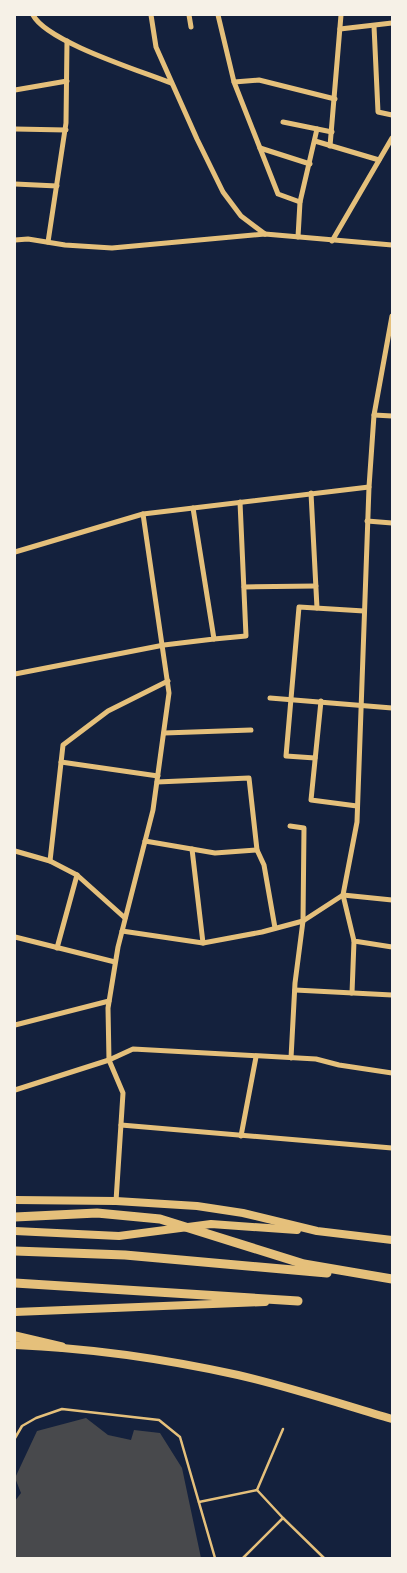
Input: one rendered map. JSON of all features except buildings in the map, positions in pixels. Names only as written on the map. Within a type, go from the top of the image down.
[{"type":"highway","points":[[15,1217],[97,1213],[160,1219],[220,1240],[304,1264],[392,1279]]},
{"type":"highway","points":[[15,1251],[125,1255],[392,1279]]},
{"type":"highway","points":[[15,1283],[298,1301]]},
{"type":"highway","points":[[15,1336],[62,1347]]},
{"type":"main road","points":[[15,1200],[116,1201],[197,1206],[243,1213],[317,1231]]},
{"type":"main road","points":[[15,1231],[119,1236],[211,1224],[317,1231],[392,1240]]},
{"type":"main road","points":[[15,1312],[298,1301]]},
{"type":"main road","points":[[15,1345],[62,1347],[168,1362],[239,1376],[392,1419]]},
{"type":"street","points":[[33,15],[37,22],[67,41],[172,83]]},
{"type":"street","points":[[151,15],[156,47],[223,192],[241,216],[265,234]]},
{"type":"street","points":[[189,15],[191,27]]},
{"type":"street","points":[[218,15],[234,82],[278,194],[300,202]]},
{"type":"street","points":[[330,146],[341,15]]},
{"type":"street","points":[[340,29],[392,23]]},
{"type":"street","points":[[374,26],[378,112],[392,115]]},
{"type":"street","points":[[48,242],[66,130],[67,41]]},
{"type":"street","points":[[234,82],[259,80],[335,99]]},
{"type":"street","points":[[15,90],[67,81]]},
{"type":"street","points":[[283,122],[332,132]]},
{"type":"street","points":[[298,237],[300,202],[317,128]]},
{"type":"street","points":[[15,129],[66,130]]},
{"type":"street","points":[[332,241],[392,138]]},
{"type":"street","points":[[315,141],[379,160]]},
{"type":"street","points":[[260,148],[310,164]]},
{"type":"street","points":[[15,184],[57,186]]},
{"type":"street","points":[[15,240],[28,239],[112,248],[265,234],[392,245]]},
{"type":"street","points":[[352,993],[354,941],[343,895],[357,822],[367,521],[374,415],[392,316]]},
{"type":"street","points":[[374,415],[392,416]]},
{"type":"street","points":[[15,552],[142,514],[369,486]]},
{"type":"street","points":[[311,494],[317,608]]},
{"type":"street","points":[[15,674],[164,645],[246,636],[240,502]]},
{"type":"street","points":[[193,508],[214,639]]},
{"type":"street","points":[[116,1201],[123,1093],[109,1060],[109,1001],[115,962],[145,841],[158,779],[169,692],[164,645],[142,514]]},
{"type":"street","points":[[367,521],[392,523]]},
{"type":"street","points":[[244,587],[316,586]]},
{"type":"street","points":[[315,758],[286,756],[299,607],[364,611]]},
{"type":"street","points":[[50,861],[63,745],[108,711],[168,681]]},
{"type":"street","points":[[270,698],[392,708]]},
{"type":"street","points":[[321,702],[311,800],[357,806]]},
{"type":"street","points":[[164,733],[251,730]]},
{"type":"street","points":[[61,762],[158,779],[249,778],[257,850],[264,865],[275,928]]},
{"type":"street","points":[[290,826],[304,828],[303,921],[295,990],[291,1058]]},
{"type":"street","points":[[145,841],[215,853],[257,850]]},
{"type":"street","points":[[192,850],[202,943]]},
{"type":"street","points":[[15,851],[50,861],[77,875],[125,918]]},
{"type":"street","points":[[57,948],[77,875]]},
{"type":"street","points":[[122,931],[202,943],[303,921],[343,895],[392,900]]},
{"type":"street","points":[[15,937],[115,962]]},
{"type":"street","points":[[354,941],[392,947],[392,953]]},
{"type":"street","points":[[295,990],[392,994]]},
{"type":"street","points":[[15,1025],[109,1001]]},
{"type":"street","points":[[15,1090],[109,1060],[133,1049],[256,1057],[316,1058],[339,1065],[392,1073]]},
{"type":"street","points":[[241,1136],[256,1057]]},
{"type":"street","points":[[121,1124],[392,1148]]},
{"type":"lane","points":[[15,1438],[22,1426],[36,1418],[62,1409],[159,1420],[180,1437],[215,1558]]},
{"type":"lane","points":[[257,1490],[282,1429]]},
{"type":"lane","points":[[199,1502],[257,1490]]},
{"type":"lane","points":[[257,1490],[324,1558]]},
{"type":"lane","points":[[243,1558],[283,1518]]}]
